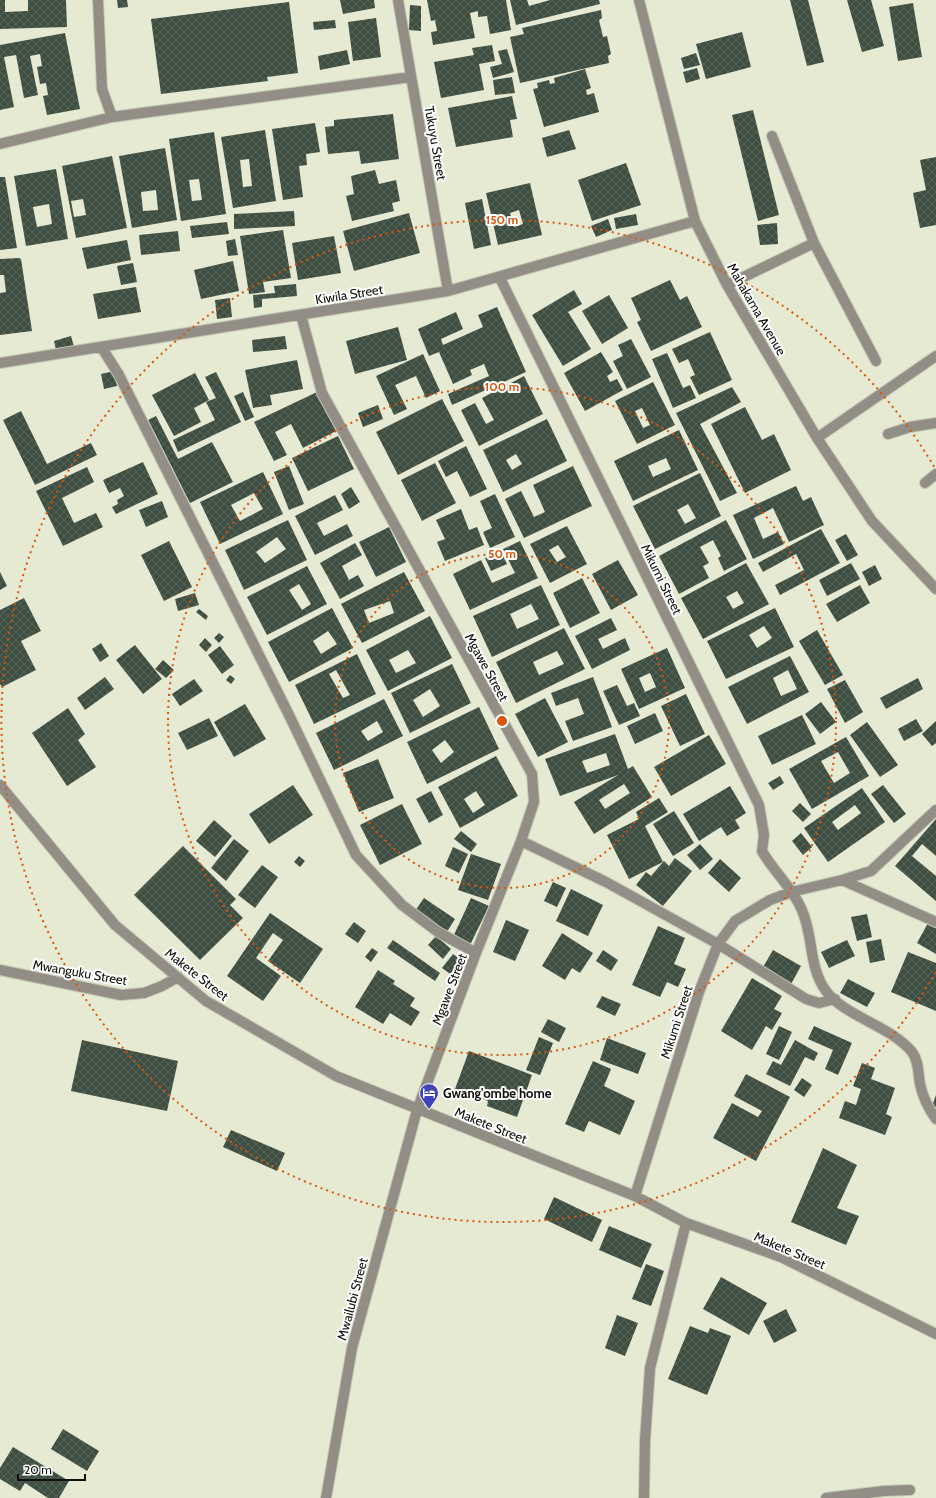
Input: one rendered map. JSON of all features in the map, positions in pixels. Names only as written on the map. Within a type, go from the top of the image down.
[{"type":"street","points":[[98,0],[102,89],[112,116]]},
{"type":"street","name":"Tukuyu Street","points":[[398,0],[448,291]]},
{"type":"street","name":"Mahakama Avenue","points":[[639,0],[695,222],[727,285],[816,438],[872,521],[936,589]]},
{"type":"street","points":[[0,144],[112,116],[411,77]]},
{"type":"street","points":[[772,136],[814,244],[876,361]]},
{"type":"street","name":"Kiwila Street","points":[[0,363],[102,348],[448,291],[500,278],[695,222]]},
{"type":"street","points":[[727,285],[814,244]]},
{"type":"street","name":"Mikumi Street","points":[[500,278],[758,805],[764,835],[762,851],[791,892]]},
{"type":"street","name":"Mgawe Street","points":[[301,315],[322,394],[532,774],[534,802],[521,841],[476,953],[417,1110]]},
{"type":"street","points":[[102,348],[119,375],[290,717],[356,854],[402,905],[438,932],[476,953]]},
{"type":"street","points":[[816,438],[936,356]]},
{"type":"street","points":[[888,434],[910,427],[936,423]]},
{"type":"street","points":[[924,483],[936,474]]},
{"type":"street","name":"Makete Street","points":[[0,785],[115,925],[206,1000],[336,1076],[417,1110],[636,1196],[686,1223],[781,1258],[936,1334]]},
{"type":"street","name":"Mikumi Street","points":[[636,1196],[699,992],[718,944],[735,921],[770,900],[791,892],[842,880],[871,871],[936,810]]},
{"type":"street","points":[[521,841],[606,882],[718,944],[806,999],[819,1003],[835,999]]},
{"type":"street","points":[[842,880],[936,922]]},
{"type":"street","points":[[791,892],[802,909],[810,935],[814,966],[818,978],[826,992],[851,1011],[885,1030],[913,1053],[917,1060],[920,1085],[927,1108],[936,1119]]},
{"type":"street","name":"Mwanguku Street","points":[[0,970],[120,995],[144,992],[162,986],[178,977]]},
{"type":"street","name":"Mwailubi Street","points":[[326,1498],[352,1348],[417,1110]]},
{"type":"street","points":[[644,1498],[645,1441],[650,1368],[686,1223]]},
{"type":"street","points":[[826,1498],[884,1491],[910,1490]]},
{"type":"building","points":[[0,0],[5,0],[5,12],[28,11],[28,0],[66,0],[67,27],[0,29]]},
{"type":"building","points":[[117,0],[127,0],[128,7],[118,8]]},
{"type":"building","points":[[340,0],[374,0],[375,8],[343,14]]},
{"type":"building","points":[[427,0],[506,0],[511,30],[490,34],[487,16],[478,17],[478,11],[470,13],[475,38],[433,45],[431,32],[437,31],[435,20],[431,21]]},
{"type":"building","points":[[510,0],[527,0],[529,6],[550,0],[599,0],[600,4],[516,25]]},
{"type":"building","points":[[790,0],[808,0],[824,62],[807,66]]},
{"type":"building","points":[[847,0],[871,0],[884,46],[862,52]]},
{"type":"building","points":[[289,2],[298,73],[267,77],[268,81],[161,94],[151,19]]},
{"type":"building","points":[[913,3],[922,57],[898,61],[889,7]]},
{"type":"building","points":[[410,5],[421,6],[421,31],[409,30]]},
{"type":"building","points":[[601,10],[602,18],[599,20],[603,37],[607,36],[611,54],[608,56],[609,63],[520,83],[510,37],[524,34],[522,28]]},
{"type":"building","points":[[376,18],[381,57],[353,61],[348,22]]},
{"type":"building","points":[[335,20],[336,28],[314,30],[313,22]]},
{"type":"building","points":[[742,32],[751,67],[706,79],[696,44]]},
{"type":"building","points":[[65,33],[80,109],[47,115],[43,96],[48,95],[46,83],[40,84],[37,67],[42,66],[40,54],[30,56],[38,95],[24,98],[16,55],[4,57],[14,107],[0,110],[0,45]]},
{"type":"building","points":[[492,45],[495,61],[479,64],[484,90],[441,98],[434,62],[474,55],[472,48]]},
{"type":"building","points":[[507,49],[514,72],[493,78],[490,67],[502,64],[498,51]]},
{"type":"building","points":[[347,50],[350,64],[320,70],[318,56]]},
{"type":"building","points":[[696,53],[700,65],[684,69],[681,58]]},
{"type":"building","points":[[697,68],[700,79],[686,83],[683,72]]},
{"type":"building","points":[[585,69],[591,88],[586,90],[587,95],[594,93],[599,112],[544,127],[533,89],[538,88],[537,83],[549,80],[550,84],[555,83],[554,78]]},
{"type":"building","points":[[512,77],[515,93],[495,95],[493,80]]},
{"type":"building","points":[[512,96],[517,119],[510,120],[513,137],[456,147],[448,108]]},
{"type":"building","points":[[753,110],[779,215],[758,221],[732,115]]},
{"type":"building","points":[[393,114],[399,159],[361,164],[359,151],[328,154],[325,127],[334,126],[334,120]]},
{"type":"building","points":[[315,123],[320,152],[306,154],[307,165],[299,166],[303,197],[283,200],[272,129]]},
{"type":"building","points":[[265,130],[276,201],[233,208],[221,137]],"holes":[[[249,159],[252,186],[243,187],[240,160]]]},
{"type":"building","points":[[569,130],[576,149],[547,157],[542,138]]},
{"type":"building","points":[[214,132],[226,214],[181,221],[169,139]],"holes":[[[199,179],[202,200],[192,201],[189,180]]]},
{"type":"building","points":[[165,148],[177,220],[132,228],[119,156]],"holes":[[[156,190],[158,210],[143,211],[141,192]]]},
{"type":"building","points":[[112,156],[127,228],[76,238],[62,166]],"holes":[[[83,199],[86,215],[74,217],[71,201]]]},
{"type":"building","points":[[936,157],[936,225],[920,228],[913,193],[926,190],[920,160]]},
{"type":"building","points":[[626,163],[641,205],[592,221],[578,180]]},
{"type":"building","points":[[56,169],[68,239],[26,246],[14,176]],"holes":[[[49,204],[52,224],[37,227],[33,207]]]},
{"type":"building","points":[[375,170],[379,184],[396,180],[400,201],[392,203],[394,211],[352,221],[346,196],[354,194],[351,176]]},
{"type":"building","points":[[0,177],[5,177],[17,248],[0,250]]},
{"type":"building","points":[[530,183],[542,235],[498,245],[486,193]],"holes":[[[519,210],[523,224],[514,227],[510,213]]]},
{"type":"building","points":[[482,199],[491,245],[474,249],[465,203]]},
{"type":"building","points":[[294,211],[295,226],[234,229],[234,214]]},
{"type":"building","points":[[409,213],[420,253],[354,271],[343,231]]},
{"type":"building","points":[[636,214],[638,225],[616,229],[614,218]]},
{"type":"building","points":[[608,219],[612,230],[596,237],[591,226]]},
{"type":"building","points":[[227,222],[229,234],[192,238],[190,226]]},
{"type":"building","points":[[777,223],[778,244],[760,245],[757,225]]},
{"type":"building","points":[[283,230],[291,278],[263,282],[265,292],[249,294],[240,236]]},
{"type":"building","points":[[178,231],[180,251],[141,255],[139,235]]},
{"type":"building","points":[[334,236],[341,273],[298,280],[292,243]]},
{"type":"building","points":[[235,239],[238,255],[228,256],[226,241]]},
{"type":"building","points":[[127,240],[131,260],[87,269],[82,248]]},
{"type":"building","points":[[0,259],[21,259],[32,331],[0,335],[0,293],[6,292],[4,275],[0,275]]},
{"type":"building","points":[[233,261],[239,291],[201,299],[194,270]]},
{"type":"building","points":[[133,263],[137,282],[121,285],[117,266]]},
{"type":"building","points":[[670,280],[680,300],[687,296],[702,327],[651,351],[637,322],[641,320],[631,298]]},
{"type":"building","points":[[296,284],[297,296],[262,299],[262,307],[254,308],[253,295],[275,293],[274,286]]},
{"type":"building","points":[[136,287],[141,312],[98,319],[93,294]]},
{"type":"building","points":[[574,290],[582,304],[568,312],[591,349],[563,366],[532,315]]},
{"type":"building","points":[[609,295],[628,328],[602,344],[582,311]]},
{"type":"building","points":[[230,298],[232,317],[217,319],[215,300]]},
{"type":"building","points":[[497,307],[526,372],[452,405],[448,394],[489,376],[484,364],[470,370],[472,375],[453,384],[439,352],[429,356],[418,329],[456,312],[463,329],[441,339],[443,345],[483,327],[478,315]]},
{"type":"building","points":[[398,327],[407,360],[355,374],[346,341]]},
{"type":"building","points":[[710,332],[732,380],[699,395],[690,377],[695,375],[688,359],[679,363],[672,349]]},
{"type":"building","points":[[71,336],[75,350],[57,354],[54,341]]},
{"type":"building","points":[[285,336],[287,349],[253,352],[252,340]]},
{"type":"building","points":[[631,339],[651,377],[627,389],[613,361],[623,356],[618,345]]},
{"type":"building","points":[[601,352],[613,372],[607,376],[610,382],[617,379],[623,390],[585,411],[564,373]]},
{"type":"building","points":[[667,353],[683,388],[690,385],[696,398],[673,408],[652,359]]},
{"type":"building","points":[[423,354],[440,391],[426,398],[416,376],[395,385],[407,409],[394,415],[376,376]]},
{"type":"building","points":[[297,360],[303,389],[270,395],[272,405],[253,408],[245,370]]},
{"type":"building","points":[[114,371],[117,386],[104,389],[101,374]]},
{"type":"building","points":[[216,372],[241,422],[178,452],[173,440],[215,420],[206,402],[216,398],[205,377]]},
{"type":"building","points":[[195,373],[209,400],[194,408],[201,422],[174,436],[152,395]]},
{"type":"building","points":[[524,376],[543,414],[479,446],[461,410],[475,403],[486,424],[494,420],[482,398]]},
{"type":"building","points":[[653,382],[675,425],[637,444],[615,401]],"holes":[[[642,408],[650,425],[643,428],[635,411]]]},
{"type":"building","points":[[732,387],[741,402],[700,424],[737,493],[720,501],[676,413]]},
{"type":"building","points":[[243,392],[254,417],[245,421],[234,396]]},
{"type":"building","points":[[317,392],[336,431],[303,448],[291,424],[275,432],[287,455],[274,461],[254,422]]},
{"type":"building","points":[[442,399],[464,441],[398,475],[376,432]]},
{"type":"building","points":[[378,405],[383,419],[363,427],[358,413]]},
{"type":"building","points":[[745,407],[762,440],[774,434],[791,470],[745,493],[711,424]]},
{"type":"building","points":[[21,411],[47,464],[91,443],[97,455],[35,485],[3,420]]},
{"type":"building","points":[[156,416],[178,459],[212,442],[233,482],[190,503],[148,420]]},
{"type":"building","points":[[547,419],[567,461],[503,492],[483,450]],"holes":[[[516,454],[522,464],[512,470],[506,460]]]},
{"type":"building","points":[[679,430],[698,470],[633,501],[614,461]],"holes":[[[666,458],[671,469],[653,477],[648,466]]]},
{"type":"building","points":[[338,436],[354,469],[308,491],[292,458]]},
{"type":"building","points":[[466,446],[487,489],[470,497],[457,471],[446,477],[438,461]]},
{"type":"building","points":[[143,462],[158,494],[116,514],[112,507],[118,504],[117,500],[124,496],[120,488],[109,493],[103,480]]},
{"type":"building","points":[[435,463],[456,503],[422,521],[401,480]]},
{"type":"building","points":[[289,466],[304,504],[289,510],[274,472]]},
{"type":"building","points":[[573,466],[592,506],[524,538],[505,499],[521,491],[534,517],[545,512],[533,485]]},
{"type":"building","points":[[87,467],[94,482],[62,498],[74,523],[96,513],[103,527],[63,546],[36,491]]},
{"type":"building","points":[[263,472],[283,514],[220,544],[200,502]],"holes":[[[254,493],[263,509],[240,521],[231,505]]]},
{"type":"building","points":[[700,473],[721,516],[655,549],[633,506]],"holes":[[[688,504],[696,518],[685,524],[677,510]]]},
{"type":"building","points":[[796,486],[803,501],[811,497],[824,525],[789,542],[773,508],[754,518],[763,539],[778,532],[784,544],[753,559],[733,515]]},
{"type":"building","points":[[351,487],[360,502],[349,509],[341,494]]},
{"type":"building","points":[[495,494],[515,537],[490,548],[483,532],[492,528],[480,501]]},
{"type":"building","points":[[335,495],[343,510],[317,523],[324,536],[347,524],[353,536],[315,555],[295,516]]},
{"type":"building","points":[[162,501],[168,517],[146,527],[139,510]]},
{"type":"building","points":[[461,509],[469,530],[477,527],[484,545],[445,561],[437,542],[445,539],[436,520]]},
{"type":"building","points":[[288,520],[307,560],[244,590],[225,550]],"holes":[[[277,537],[286,549],[265,563],[256,552]]]},
{"type":"building","points":[[726,520],[747,559],[724,571],[718,558],[721,556],[713,540],[700,547],[709,563],[703,566],[709,578],[679,594],[659,556]]},
{"type":"building","points":[[567,526],[587,564],[550,583],[530,544]],"holes":[[[558,545],[566,557],[557,562],[549,550]]]},
{"type":"building","points":[[389,527],[406,562],[376,577],[359,542]]},
{"type":"building","points":[[821,529],[840,563],[780,595],[775,585],[804,570],[796,554],[763,572],[758,563]]},
{"type":"building","points":[[846,534],[858,555],[847,561],[835,540]]},
{"type":"building","points":[[169,541],[192,587],[164,601],[141,555]]},
{"type":"building","points":[[520,541],[538,578],[470,610],[453,574],[481,560],[492,583],[515,573],[503,549]]},
{"type":"building","points":[[355,543],[362,555],[342,566],[349,580],[358,575],[364,586],[340,599],[320,563]]},
{"type":"building","points":[[501,551],[507,564],[491,571],[485,558]]},
{"type":"building","points":[[618,560],[638,595],[611,610],[592,574]]},
{"type":"building","points":[[746,563],[769,604],[703,639],[681,598]],"holes":[[[737,591],[744,603],[733,609],[726,597]]]},
{"type":"building","points":[[851,563],[860,579],[827,596],[819,580]]},
{"type":"building","points":[[875,565],[882,579],[869,586],[862,572]]},
{"type":"building","points":[[307,566],[327,604],[267,635],[247,597]],"holes":[[[299,584],[311,604],[302,610],[289,590]]]},
{"type":"building","points":[[0,572],[7,586],[0,590]]},
{"type":"building","points":[[404,572],[425,611],[362,643],[341,604]],"holes":[[[390,601],[394,613],[369,623],[364,610]]]},
{"type":"building","points":[[582,578],[600,613],[570,628],[553,593]]},
{"type":"building","points":[[541,585],[560,625],[492,657],[473,616]],"holes":[[[531,604],[539,619],[517,629],[510,614]]]},
{"type":"building","points":[[860,585],[870,603],[837,622],[826,604]]},
{"type":"building","points":[[195,593],[199,605],[178,611],[175,599]]},
{"type":"building","points":[[24,598],[41,631],[21,641],[36,670],[2,687],[0,684],[0,610]]},
{"type":"building","points":[[332,608],[353,648],[289,682],[268,642]],"holes":[[[328,631],[337,644],[321,654],[313,641]]]},
{"type":"building","points":[[775,608],[794,647],[726,679],[707,641]],"holes":[[[764,626],[772,638],[757,648],[749,635]]]},
{"type":"building","points":[[199,609],[208,616],[206,620],[196,612]]},
{"type":"building","points":[[430,616],[452,658],[388,691],[366,650]],"holes":[[[408,650],[416,663],[396,673],[389,660]]]},
{"type":"building","points":[[611,618],[617,630],[598,639],[603,649],[625,638],[630,650],[592,669],[575,636]]},
{"type":"building","points":[[564,628],[585,669],[516,703],[496,662]],"holes":[[[557,651],[564,664],[539,675],[533,662]]]},
{"type":"building","points":[[817,630],[843,675],[825,685],[799,641]]},
{"type":"building","points":[[219,633],[224,637],[219,643],[214,638]]},
{"type":"building","points":[[205,638],[212,645],[206,652],[199,645]]},
{"type":"building","points":[[101,643],[109,656],[100,662],[92,649]]},
{"type":"building","points":[[135,645],[162,679],[143,694],[116,660]]},
{"type":"building","points":[[220,646],[234,665],[222,674],[208,655]]},
{"type":"building","points":[[667,648],[685,688],[639,709],[621,669]],"holes":[[[650,673],[656,687],[645,692],[639,678]]]},
{"type":"building","points":[[357,654],[376,694],[314,724],[295,685]],"holes":[[[336,670],[350,695],[343,698],[329,674]]]},
{"type":"building","points":[[790,656],[809,692],[747,724],[728,687]],"holes":[[[788,670],[797,689],[781,696],[773,678]]]},
{"type":"building","points":[[163,660],[174,670],[166,678],[155,669]]},
{"type":"building","points":[[452,664],[471,703],[410,733],[391,693]],"holes":[[[430,689],[440,706],[423,717],[413,700]]]},
{"type":"building","points":[[230,675],[235,679],[231,684],[226,680]]},
{"type":"building","points":[[105,677],[114,689],[85,710],[77,698]]},
{"type":"building","points":[[593,677],[612,727],[573,741],[565,721],[584,714],[578,698],[556,706],[551,693]]},
{"type":"building","points":[[918,678],[923,689],[886,709],[880,698]]},
{"type":"building","points":[[194,679],[203,691],[180,706],[172,694]]},
{"type":"building","points":[[845,680],[863,712],[845,723],[827,689]]},
{"type":"building","points":[[617,685],[627,706],[634,703],[640,716],[619,725],[603,691]]},
{"type":"building","points":[[686,694],[705,734],[680,746],[661,706]]},
{"type":"building","points":[[545,698],[568,742],[538,757],[515,714]]},
{"type":"building","points":[[384,699],[403,736],[334,770],[316,733]],"holes":[[[377,721],[383,732],[368,741],[361,731]]]},
{"type":"building","points":[[821,702],[836,722],[820,734],[805,714]]},
{"type":"building","points":[[245,704],[266,739],[234,757],[214,722]]},
{"type":"building","points":[[479,707],[499,749],[427,784],[407,742]],"holes":[[[445,740],[454,752],[441,763],[432,750]]]},
{"type":"building","points":[[68,708],[85,734],[78,740],[96,767],[67,786],[32,733]]},
{"type":"building","points":[[655,713],[663,731],[635,744],[627,726]]},
{"type":"building","points":[[802,715],[816,744],[772,765],[758,736]]},
{"type":"building","points":[[209,718],[218,736],[187,750],[178,733]]},
{"type":"building","points":[[916,719],[923,731],[904,741],[898,729]]},
{"type":"building","points":[[936,721],[936,743],[932,746],[922,734]]},
{"type":"building","points":[[867,722],[898,765],[880,777],[850,735]]},
{"type":"building","points":[[615,734],[628,769],[633,766],[652,797],[594,834],[574,802],[618,775],[560,796],[545,759]],"holes":[[[606,753],[610,765],[587,773],[582,761]],[[624,784],[630,793],[605,809],[599,800]]]},
{"type":"building","points":[[709,735],[726,764],[671,796],[654,767]]},
{"type":"building","points":[[846,737],[869,776],[812,809],[789,769]],"holes":[[[838,752],[850,773],[834,783],[821,761]]]},
{"type":"building","points":[[496,756],[518,796],[460,828],[438,787]],"holes":[[[476,791],[485,805],[473,813],[464,799]]]},
{"type":"building","points":[[378,759],[394,798],[359,812],[343,773]]},
{"type":"building","points":[[780,776],[784,783],[773,790],[768,783]]},
{"type":"building","points":[[293,785],[313,815],[269,844],[249,814]]},
{"type":"building","points":[[883,785],[906,814],[894,823],[871,794]]},
{"type":"building","points":[[730,786],[746,813],[735,820],[740,828],[727,836],[721,827],[699,841],[683,814]]},
{"type":"building","points":[[862,788],[885,822],[828,862],[804,828]],"holes":[[[855,805],[861,813],[838,830],[832,822]]]},
{"type":"building","points":[[431,791],[443,815],[429,823],[416,799]]},
{"type":"building","points":[[659,798],[668,812],[645,826],[663,862],[629,879],[607,835],[639,819],[636,812]]},
{"type":"building","points":[[800,803],[811,814],[803,822],[792,811]]},
{"type":"building","points":[[402,804],[422,844],[380,865],[360,825]]},
{"type":"building","points":[[674,811],[694,843],[673,856],[653,824]]},
{"type":"building","points":[[936,819],[936,856],[922,844],[912,856],[936,876],[936,901],[895,866]]},
{"type":"building","points":[[214,820],[232,836],[215,857],[196,841]]},
{"type":"building","points":[[461,831],[477,844],[471,852],[454,839]]},
{"type":"building","points":[[801,833],[812,847],[803,855],[792,841]]},
{"type":"building","points":[[234,839],[249,851],[226,881],[211,868]]},
{"type":"building","points":[[700,844],[713,859],[700,870],[687,855]]},
{"type":"building","points":[[183,846],[236,899],[230,905],[243,918],[200,960],[134,895]]},
{"type":"building","points":[[453,847],[468,854],[459,873],[445,866]]},
{"type":"building","points":[[471,854],[501,864],[488,900],[458,890]]},
{"type":"building","points":[[299,856],[305,861],[300,867],[294,862]]},
{"type":"building","points":[[675,858],[692,871],[663,906],[636,885],[646,872],[651,876],[664,861],[669,866]]},
{"type":"building","points":[[720,859],[741,878],[729,892],[708,873]]},
{"type":"building","points":[[262,865],[278,877],[255,908],[238,895]]},
{"type":"building","points":[[553,882],[566,888],[557,907],[544,901]]},
{"type":"building","points":[[571,889],[603,905],[588,936],[556,921]]},
{"type":"building","points":[[424,898],[455,919],[447,932],[415,911]]},
{"type":"building","points":[[471,898],[489,906],[470,945],[453,937]]},
{"type":"building","points":[[270,913],[323,949],[300,983],[268,961],[283,940],[273,933],[256,958],[281,976],[263,1001],[227,976]]},
{"type":"building","points":[[867,914],[872,937],[857,941],[851,917]]},
{"type":"building","points":[[506,920],[529,930],[515,961],[493,952]]},
{"type":"building","points":[[354,922],[366,931],[358,943],[345,934]]},
{"type":"building","points":[[928,923],[936,928],[936,954],[917,943]]},
{"type":"building","points":[[658,926],[685,938],[674,964],[686,969],[678,987],[667,982],[660,997],[632,985]]},
{"type":"building","points":[[562,933],[593,953],[580,973],[572,968],[565,980],[542,966]]},
{"type":"building","points":[[436,936],[451,949],[443,959],[428,945]]},
{"type":"building","points":[[881,939],[885,960],[870,963],[866,942]]},
{"type":"building","points":[[393,940],[440,973],[435,981],[387,948]]},
{"type":"building","points":[[847,940],[855,956],[829,968],[821,952]]},
{"type":"building","points":[[372,948],[378,952],[371,962],[365,957]]},
{"type":"building","points":[[603,950],[618,960],[611,971],[596,961]]},
{"type":"building","points":[[773,950],[801,966],[791,984],[763,967]]},
{"type":"building","points":[[908,952],[936,963],[936,1011],[891,992]]},
{"type":"building","points":[[453,954],[464,962],[453,976],[442,968]]},
{"type":"building","points":[[378,970],[395,981],[393,984],[415,998],[410,1006],[420,1012],[411,1026],[390,1013],[383,1024],[355,1007]]},
{"type":"building","points":[[752,978],[782,996],[774,1009],[782,1013],[772,1030],[766,1026],[752,1050],[721,1031]]},
{"type":"building","points":[[848,979],[875,993],[867,1007],[840,993]]},
{"type":"building","points":[[602,996],[621,1004],[615,1016],[596,1007]]},
{"type":"building","points":[[548,1019],[566,1028],[559,1042],[541,1032]]},
{"type":"building","points":[[779,1026],[792,1032],[779,1060],[766,1054]]},
{"type":"building","points":[[814,1026],[852,1043],[838,1075],[825,1069],[833,1050],[808,1039]]},
{"type":"building","points":[[539,1037],[553,1043],[540,1075],[526,1070]]},
{"type":"building","points":[[607,1038],[646,1053],[638,1074],[600,1060]]},
{"type":"building","points":[[82,1040],[178,1061],[167,1111],[71,1091]]},
{"type":"building","points":[[795,1040],[818,1053],[814,1061],[805,1057],[790,1086],[766,1074],[773,1061],[781,1065]]},
{"type":"building","points":[[469,1051],[532,1075],[517,1117],[487,1106],[488,1101],[455,1089]]},
{"type":"building","points":[[593,1061],[611,1069],[604,1086],[635,1101],[620,1135],[589,1121],[584,1132],[565,1124]]},
{"type":"building","points":[[862,1063],[875,1068],[871,1079],[895,1088],[886,1114],[892,1117],[885,1135],[839,1118],[845,1101],[856,1105],[861,1089],[853,1086]]},
{"type":"building","points":[[746,1074],[790,1097],[756,1161],[713,1138],[732,1103],[758,1117],[762,1111],[734,1096]]},
{"type":"building","points":[[802,1078],[812,1085],[804,1097],[794,1090]]},
{"type":"building","points":[[936,1095],[936,1107],[932,1106]]},
{"type":"building","points":[[231,1130],[285,1153],[277,1171],[223,1147]]},
{"type":"building","points":[[823,1148],[857,1165],[837,1208],[859,1216],[846,1245],[791,1222]]},
{"type":"building","points":[[554,1197],[602,1220],[592,1242],[544,1219]]},
{"type":"building","points":[[609,1226],[652,1244],[641,1268],[599,1250]]},
{"type":"building","points":[[646,1264],[664,1271],[651,1306],[632,1299]]},
{"type":"building","points":[[721,1277],[767,1303],[749,1335],[703,1309]]},
{"type":"building","points":[[786,1309],[797,1331],[774,1343],[763,1321]]},
{"type":"building","points":[[617,1315],[638,1323],[625,1356],[605,1348]]},
{"type":"building","points":[[690,1326],[708,1333],[710,1328],[731,1336],[707,1395],[668,1379]]},
{"type":"building","points":[[63,1429],[99,1451],[87,1471],[51,1449]]},
{"type":"building","points":[[13,1447],[69,1481],[59,1498],[48,1498],[25,1483],[20,1491],[0,1479],[0,1468]]},
{"type":"place","name":"Gwang'ombe home","points":[[429,1110]]}]
